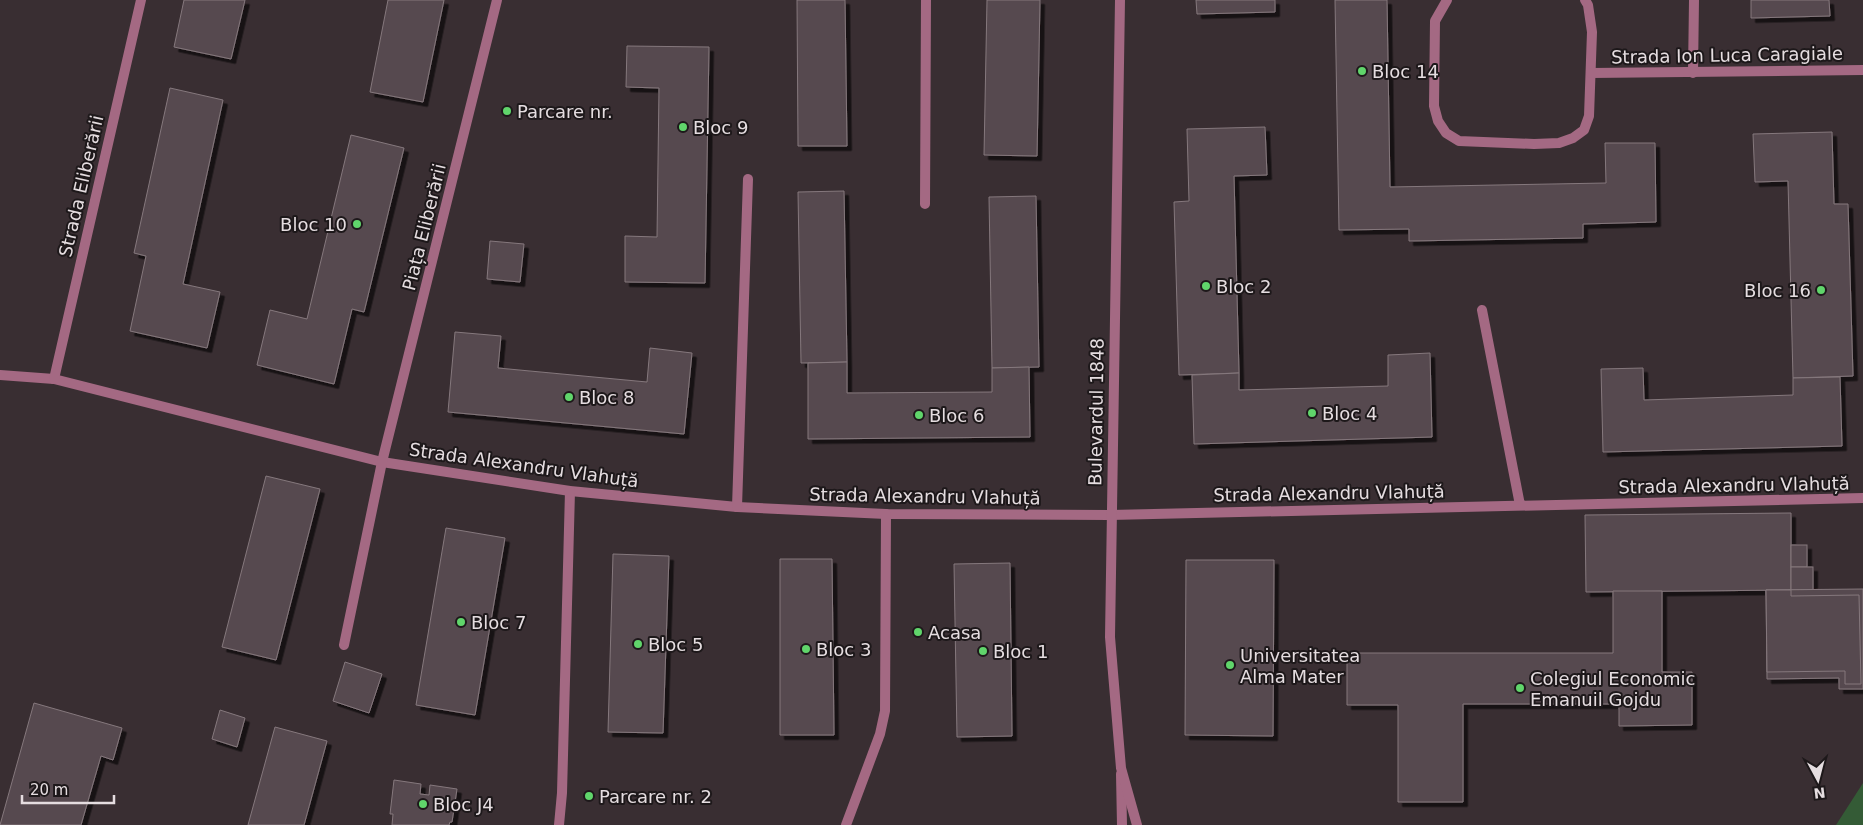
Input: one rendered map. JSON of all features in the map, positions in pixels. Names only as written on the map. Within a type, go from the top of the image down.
[{"type":"street","name":"Strada Eliberării","points":[[54,379],[141,0]]},
{"type":"street","name":"Piața Eliberării","points":[[344,645],[382,462],[497,0]]},
{"type":"street","points":[[925,204],[926,0]]},
{"type":"street","name":"Bulevardul 1848","points":[[1120,0],[1110,515],[1110,637],[1121,768],[1122,825]]},
{"type":"street","name":"Strada Ion Luca Caragiale","points":[[1447,0],[1435,21],[1434,106],[1438,121],[1446,133],[1459,142],[1534,144],[1559,143],[1573,138],[1584,130],[1589,116],[1592,32],[1588,4],[1585,0]]},
{"type":"street","points":[[1693,73],[1694,0]]},
{"type":"street","name":"Strada Ion Luca Caragiale","points":[[1591,73],[1863,70]]},
{"type":"street","points":[[737,507],[748,179]]},
{"type":"street","points":[[1482,310],[1520,505]]},
{"type":"street","name":"Strada Alexandru Vlahuță","points":[[0,375],[54,379],[382,462],[570,491],[737,507],[886,514],[1110,515],[1863,498]]},
{"type":"street","points":[[559,825],[570,491]]},
{"type":"street","points":[[846,825],[880,734],[885,711],[886,514]]},
{"type":"street","points":[[1121,768],[1137,825]]},
{"type":"green space","points":[[1863,783],[1863,825],[1836,825]]},
{"type":"building","points":[[184,0],[245,0],[231,59],[174,47]]},
{"type":"building","points":[[388,0],[444,0],[423,102],[370,92]]},
{"type":"building","points":[[797,0],[845,0],[847,146],[798,146]]},
{"type":"building","points":[[987,0],[1040,0],[1037,156],[984,155]]},
{"type":"building","points":[[1196,0],[1275,0],[1275,12],[1197,14]]},
{"type":"building","name":"Bloc 14","points":[[1335,0],[1387,0],[1390,187],[1606,183],[1605,143],[1655,143],[1656,222],[1583,224],[1583,238],[1409,241],[1409,229],[1339,230]]},
{"type":"building","points":[[1751,0],[1829,0],[1830,16],[1751,18]]},
{"type":"building","name":"Bloc 9","points":[[627,46],[709,47],[705,283],[625,282],[625,236],[657,237],[659,88],[626,87]]},
{"type":"building","points":[[170,88],[223,100],[183,284],[220,292],[207,348],[130,331],[146,256],[134,253]]},
{"type":"building","name":"Bloc 2","points":[[1265,127],[1267,175],[1234,176],[1239,373],[1179,375],[1174,202],[1189,201],[1187,129]]},
{"type":"building","name":"Bloc 16","points":[[1832,132],[1834,204],[1848,204],[1853,376],[1793,378],[1788,181],[1755,182],[1753,134]]},
{"type":"building","name":"Bloc 10","points":[[351,135],[404,148],[364,312],[352,309],[334,384],[257,365],[270,310],[307,319]]},
{"type":"building","points":[[844,191],[847,362],[801,363],[798,192]]},
{"type":"building","points":[[1036,196],[1039,367],[992,368],[989,197]]},
{"type":"building","points":[[490,241],[524,244],[520,282],[487,279]]},
{"type":"building","name":"Bloc 8","points":[[455,332],[501,336],[498,368],[647,382],[650,348],[692,353],[684,434],[448,412]]},
{"type":"building","name":"Bloc 4","points":[[1430,353],[1432,437],[1194,444],[1192,375],[1239,373],[1239,390],[1388,386],[1388,355]]},
{"type":"building","name":"Bloc 6","points":[[847,362],[847,393],[992,392],[992,368],[1029,367],[1030,437],[808,439],[808,363]]},
{"type":"building","points":[[1643,368],[1644,400],[1793,395],[1793,378],[1840,377],[1842,446],[1603,452],[1601,369]]},
{"type":"building","points":[[266,476],[320,489],[276,660],[222,647]]},
{"type":"building","points":[[1791,513],[1791,590],[1586,592],[1585,515]]},
{"type":"building","name":"Bloc 7","points":[[446,528],[505,538],[475,715],[416,705]]},
{"type":"building","points":[[1791,545],[1807,545],[1807,567],[1791,567]]},
{"type":"building","name":"Bloc 5","points":[[613,554],[669,556],[663,733],[608,732]]},
{"type":"building","name":"Bloc 3","points":[[780,559],[832,559],[834,735],[780,735]]},
{"type":"building","name":"Universitatea Alma Mater","points":[[1186,560],[1274,560],[1273,736],[1185,735]]},
{"type":"building","name":"Bloc 1","points":[[1010,563],[1012,736],[957,737],[954,564]]},
{"type":"building","points":[[1791,567],[1813,567],[1813,590],[1791,590]]},
{"type":"building","points":[[1863,589],[1863,689],[1839,689],[1839,678],[1767,679],[1766,590]]},
{"type":"building","points":[[1766,590],[1791,590],[1791,596],[1859,595],[1861,684],[1845,684],[1845,671],[1767,672]]},
{"type":"building","name":"Colegiul Economic Emanuil Gojdu","points":[[1613,591],[1662,591],[1662,672],[1692,672],[1692,725],[1619,726],[1619,704],[1463,704],[1463,802],[1398,802],[1398,705],[1347,705],[1347,653],[1613,653]]},
{"type":"building","points":[[345,662],[382,674],[369,713],[333,701]]},
{"type":"building","points":[[34,703],[122,728],[113,760],[101,756],[81,825],[0,825]]},
{"type":"building","points":[[220,710],[245,718],[237,747],[212,739]]},
{"type":"building","points":[[275,727],[327,741],[304,825],[248,825]]},
{"type":"building","name":"Bloc J4","points":[[394,780],[421,784],[420,794],[429,795],[430,785],[457,789],[452,822],[449,825],[392,825],[393,814],[390,814]]},
{"type":"place","name":"Bloc 14","points":[[1362,71]]},
{"type":"place","name":"Parcare nr.","points":[[507,111]]},
{"type":"place","name":"Bloc 9","points":[[683,127]]},
{"type":"place","name":"Bloc 10","points":[[357,224]]},
{"type":"place","name":"Bloc 2","points":[[1206,286]]},
{"type":"place","name":"Bloc 16","points":[[1821,290]]},
{"type":"place","name":"Bloc 8","points":[[569,397]]},
{"type":"place","name":"Bloc 4","points":[[1312,413]]},
{"type":"place","name":"Bloc 6","points":[[919,415]]},
{"type":"place","name":"Bloc 7","points":[[461,622]]},
{"type":"place","name":"Acasa","points":[[918,632]]},
{"type":"place","name":"Bloc 5","points":[[638,644]]},
{"type":"place","name":"Bloc 3","points":[[806,649]]},
{"type":"place","name":"Bloc 1","points":[[983,651]]},
{"type":"place","name":"Universitatea Alma Mater","points":[[1230,665]]},
{"type":"place","name":"Colegiul Economic Emanuil Gojdu","points":[[1520,688]]},
{"type":"place","name":"Parcare nr. 2","points":[[589,796]]},
{"type":"place","name":"Bloc J4","points":[[423,804]]}]
